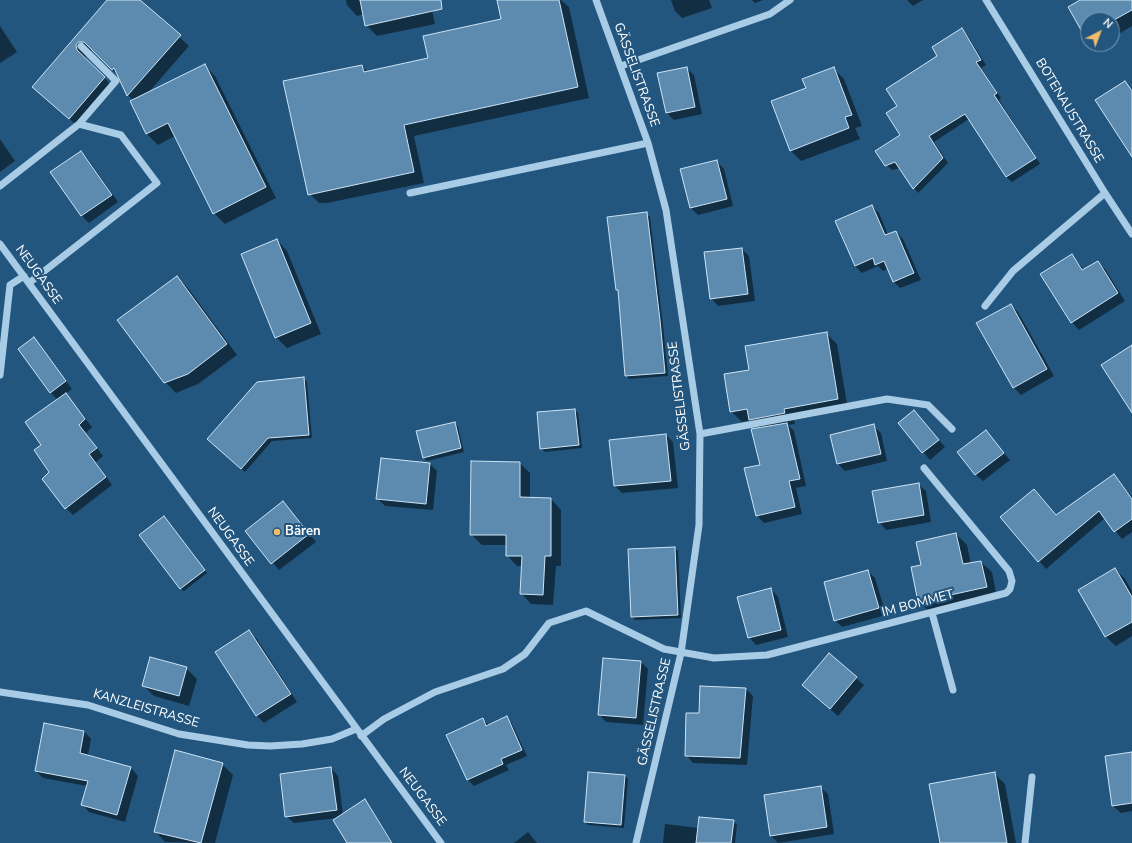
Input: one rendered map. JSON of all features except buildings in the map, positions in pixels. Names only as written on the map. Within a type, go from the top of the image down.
[{"type":"street","name":"GÄSSELISTRASSE","points":[[596,0],[622,66],[648,143],[666,210],[700,434],[699,525],[681,653],[636,843]]},
{"type":"street","points":[[622,66],[770,14],[790,0]]},
{"type":"street","name":"BOTENAUSTRASSE","points":[[986,0],[1105,193],[1132,234]]},
{"type":"street","points":[[0,186],[79,124],[116,81],[81,46]]},
{"type":"street","points":[[29,284],[157,183],[121,135],[79,124]]},
{"type":"street","points":[[410,193],[648,143]]},
{"type":"street","points":[[985,306],[1013,271],[1105,193]]},
{"type":"street","name":"NEUGASSE","points":[[0,244],[441,843]]},
{"type":"street","points":[[0,375],[10,286],[24,276]]},
{"type":"street","points":[[700,434],[887,399],[928,404],[952,429]]},
{"type":"street","name":"IM BOMMET","points":[[361,736],[384,719],[435,692],[503,669],[525,654],[549,624],[586,611],[664,649],[714,658],[767,655],[1006,593],[1010,589],[1012,581],[1009,571],[924,468]]},
{"type":"street","points":[[932,613],[953,690]]},
{"type":"street","name":"KANZLEISTRASSE","points":[[0,692],[88,705],[179,734],[248,745],[270,746],[302,744],[332,739],[356,729]]},
{"type":"street","points":[[1025,843],[1032,777]]},
{"type":"place","name":"Bären","points":[[277,532]]}]
